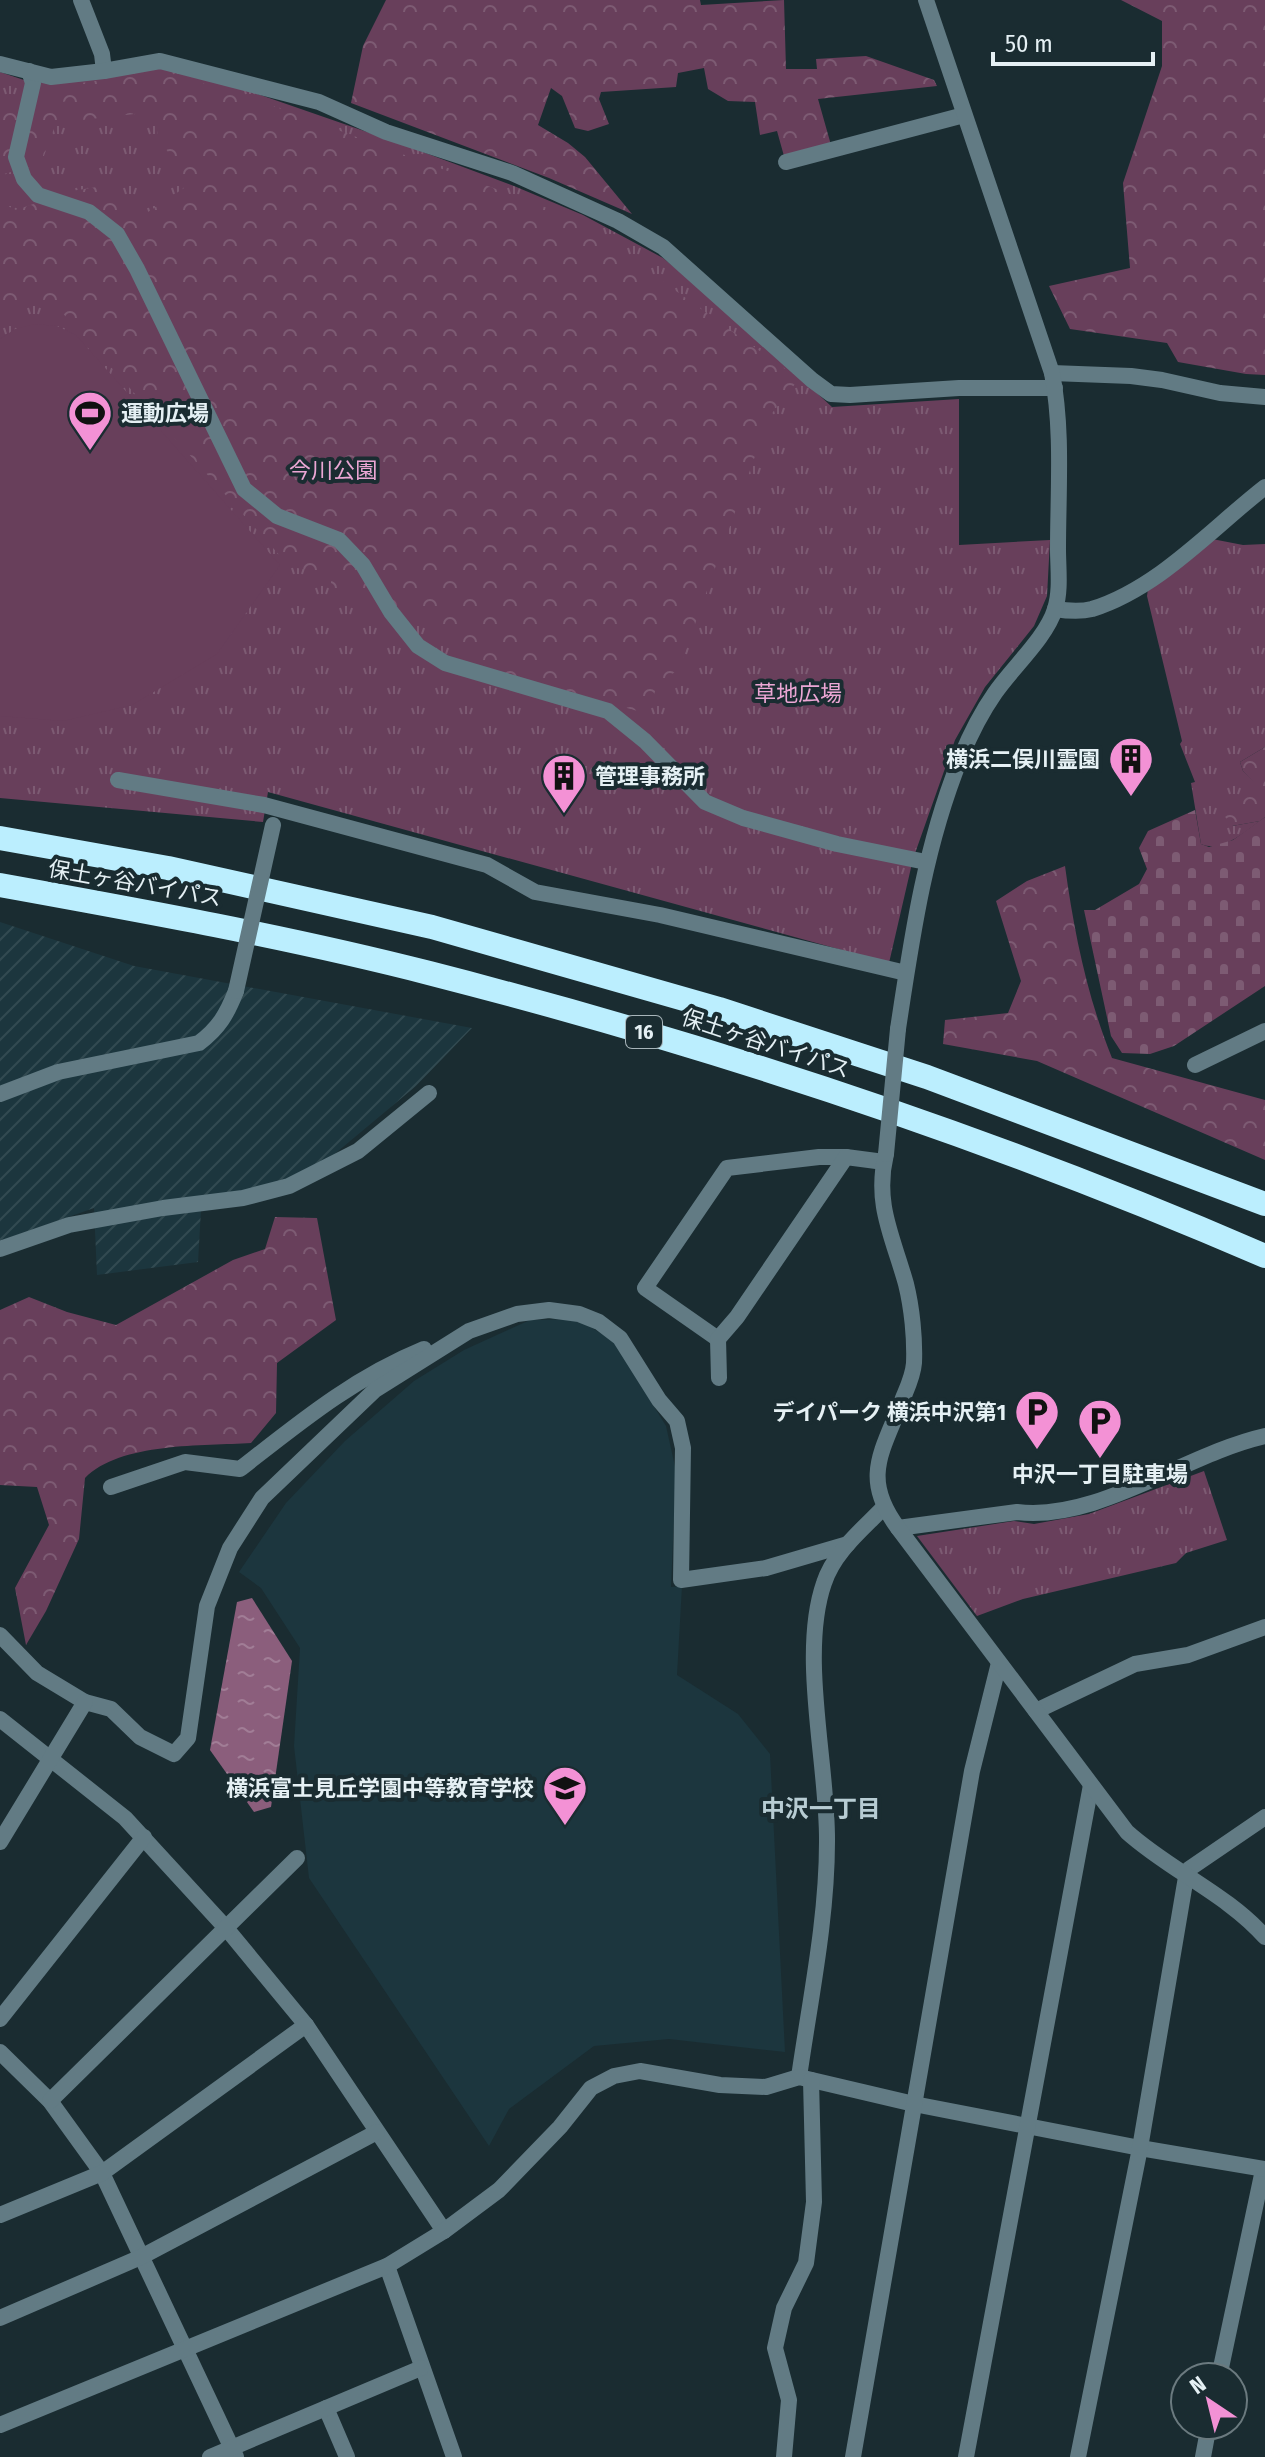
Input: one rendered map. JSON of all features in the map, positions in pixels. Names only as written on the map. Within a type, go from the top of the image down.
[{"type":"highway","name":"保土ヶ谷バイパス","points":[[0,838],[168,868],[432,927],[719,1009],[927,1077],[1265,1204]]},
{"type":"highway","name":"保土ヶ谷バイパス","points":[[0,885],[249,932],[427,972],[622,1025],[953,1132],[1265,1256]]},
{"type":"street","points":[[81,0],[102,54],[104,71]]},
{"type":"street","points":[[926,0],[1053,380],[1059,423],[1055,609],[1045,628],[975,724],[926,862],[898,1029],[881,1206],[907,1288],[913,1375],[875,1481],[884,1507],[898,1528],[1127,1832],[1151,1854],[1228,1905],[1265,1937]]},
{"type":"street","points":[[0,64],[51,77],[160,61],[319,102],[386,132],[512,173],[618,221],[663,247],[831,394],[1131,376],[1220,393],[1265,397]]},
{"type":"street","points":[[29,71],[33,83],[16,157],[24,179],[38,195],[89,212],[117,234],[244,489],[277,516],[339,540],[363,565],[391,612],[418,646],[445,663],[608,711],[645,741],[705,802],[743,818],[837,844],[926,862]]},
{"type":"street","points":[[786,162],[964,115]]},
{"type":"street","points":[[1055,609],[1076,612],[1092,609],[1150,580],[1265,487]]},
{"type":"street","points":[[118,780],[487,865],[535,892],[660,915],[906,973]]},
{"type":"street","points":[[0,1094],[58,1072],[199,1043],[221,1023],[236,991],[276,817]]},
{"type":"street","points":[[1195,1065],[1265,1031]]},
{"type":"street","points":[[0,1249],[69,1225],[243,1198],[289,1186],[358,1151],[429,1093]]},
{"type":"street","points":[[718,1339],[645,1288],[727,1168],[819,1157],[885,1158]]},
{"type":"street","points":[[719,1378],[718,1339],[737,1317],[846,1157]]},
{"type":"street","points":[[111,1487],[185,1462],[240,1469],[367,1375],[469,1331],[517,1314],[549,1310],[579,1314],[599,1322],[620,1338],[659,1400],[677,1421],[683,1448],[681,1580],[766,1568],[848,1544]]},
{"type":"street","points":[[0,1635],[37,1673],[85,1702],[111,1709],[140,1737],[174,1754],[188,1738],[207,1606],[230,1548],[262,1498],[375,1390],[469,1331]]},
{"type":"street","points":[[898,1528],[1017,1512],[1037,1514],[1075,1508],[1236,1443],[1265,1436]]},
{"type":"street","points":[[784,2457],[789,2400],[775,2348],[784,2308],[806,2263],[814,2202],[805,2079],[827,1844],[814,1640],[823,1584],[834,1561],[884,1507]]},
{"type":"street","points":[[1036,1711],[1135,1664],[1188,1655],[1265,1627]]},
{"type":"street","points":[[853,2457],[972,1771],[999,1663]]},
{"type":"street","points":[[0,1842],[85,1702]]},
{"type":"street","points":[[0,1719],[125,1818],[226,1928],[306,2025],[444,2231]]},
{"type":"street","points":[[966,2457],[1091,1785]]},
{"type":"street","points":[[1078,2457],[1140,2148],[1186,1877],[1189,1869],[1265,1817]]},
{"type":"street","points":[[0,2019],[144,1837]]},
{"type":"street","points":[[50,2101],[297,1858]]},
{"type":"street","points":[[1,2212],[102,2173],[306,2025]]},
{"type":"street","points":[[0,2052],[50,2101],[102,2173],[234,2452]]},
{"type":"street","points":[[0,2425],[387,2266],[444,2231],[499,2190],[560,2127],[591,2088],[614,2076],[640,2071],[720,2085],[766,2087],[805,2079],[914,2104],[1264,2169],[1222,2361]]},
{"type":"street","points":[[0,2318],[141,2257],[377,2132]]},
{"type":"street","points":[[387,2266],[454,2457]]},
{"type":"street","points":[[210,2457],[234,2452],[326,2408],[421,2368]]},
{"type":"street","points":[[326,2408],[347,2457]]},
{"type":"shaded area","points":[[0,922],[134,966],[472,1028],[416,1086],[331,1157],[298,1175],[201,1210],[198,1262],[97,1275],[94,1208],[0,1241]]},
{"type":"shaded area","points":[[577,1319],[614,1341],[666,1426],[676,1471],[671,1587],[682,1586],[677,1675],[738,1714],[770,1754],[785,2052],[669,2039],[594,2046],[509,2109],[489,2146],[309,1878],[294,1746],[300,1648],[261,1588],[239,1572],[286,1503],[345,1441],[414,1381],[464,1350],[530,1320]]},
{"type":"green space","points":[[386,0],[700,0],[701,5],[784,0],[786,69],[817,69],[816,59],[866,56],[934,80],[937,86],[818,99],[831,145],[784,156],[777,131],[760,135],[755,102],[728,101],[708,89],[704,68],[678,73],[676,87],[601,92],[599,99],[609,124],[588,131],[575,128],[562,96],[551,88],[538,125],[585,157],[632,214],[549,178],[351,103],[363,46]]},
{"type":"green space","points":[[1121,0],[1265,0],[1265,375],[1178,362],[1167,343],[1070,329],[1049,286],[1130,268],[1123,183],[1162,66],[1162,21]]},
{"type":"green space","name":"今川公園","points":[[162,65],[240,88],[396,142],[583,215],[663,258],[728,311],[832,407],[959,399],[959,545],[1050,540],[1047,596],[1034,626],[985,687],[955,740],[913,859],[889,963],[268,792],[263,822],[0,798],[0,72],[33,83]]},
{"type":"green space","points":[[154,70],[241,94],[574,218],[799,379],[769,417],[679,669],[657,685],[648,714],[463,661],[412,614],[331,589],[331,573],[290,567],[50,299],[10,305],[0,315],[0,202],[16,210],[71,191],[110,185],[142,216],[190,184],[157,136],[160,111],[82,120],[64,101],[41,164],[0,175],[0,117],[33,87],[90,82]]},
{"type":"green space","name":"運動広場","points":[[35,324],[57,326],[76,335],[280,565],[217,654],[132,705],[63,721],[0,716],[0,339],[15,329]]},
{"type":"green space","points":[[1207,538],[1243,545],[1265,544],[1265,747],[1240,762],[1243,771],[1258,785],[1232,826],[1260,821],[1217,846],[1201,844],[1191,783],[1195,782],[1180,744],[1182,741],[1147,596],[1148,589]]},
{"type":"green space","points":[[1265,747],[1265,817],[1260,821],[1232,826],[1220,810],[1257,785],[1243,771],[1240,762]]},
{"type":"green space","points":[[1195,810],[1201,844],[1209,847],[1233,840],[1265,817],[1265,986],[1174,1046],[1150,1054],[1122,1053],[1111,1036],[1084,910],[1095,910],[1139,884],[1147,869],[1139,848],[1148,831]]},
{"type":"green space","points":[[1065,866],[1082,964],[1112,1058],[1265,1100],[1265,1160],[1037,1061],[943,1044],[945,1020],[1008,1013],[1021,981],[996,901],[1027,881]]},
{"type":"green space","points":[[275,1217],[317,1218],[336,1320],[277,1363],[276,1413],[251,1443],[141,1452],[100,1466],[85,1478],[79,1539],[46,1611],[26,1645],[15,1588],[49,1525],[37,1487],[0,1485],[0,1310],[29,1297],[67,1312],[116,1325],[233,1260],[265,1249]]},
{"type":"green space","points":[[1204,1471],[1227,1540],[1186,1553],[1176,1563],[1023,1599],[977,1616],[917,1536],[1014,1521],[1034,1524],[1089,1514]]},
{"type":"water","points":[[252,1598],[292,1661],[271,1807],[254,1812],[210,1750],[237,1602]]},
{"type":"place","name":"運動広場","points":[[90,452]]},
{"type":"place","name":"横浜二俣川霊園","points":[[1131,798]]},
{"type":"place","name":"管理事務所","points":[[564,815]]},
{"type":"place","name":"デイパーク 横浜中沢第1","points":[[1037,1451]]},
{"type":"place","name":"中沢一丁目駐車場","points":[[1100,1460]]},
{"type":"place","name":"横浜富士見丘学園中等教育学校","points":[[565,1827]]},
{"type":"district","name":"中沢一丁目","points":[[821,1809]]},
{"type":"park label","name":"草地広場","points":[[798,693]]}]
